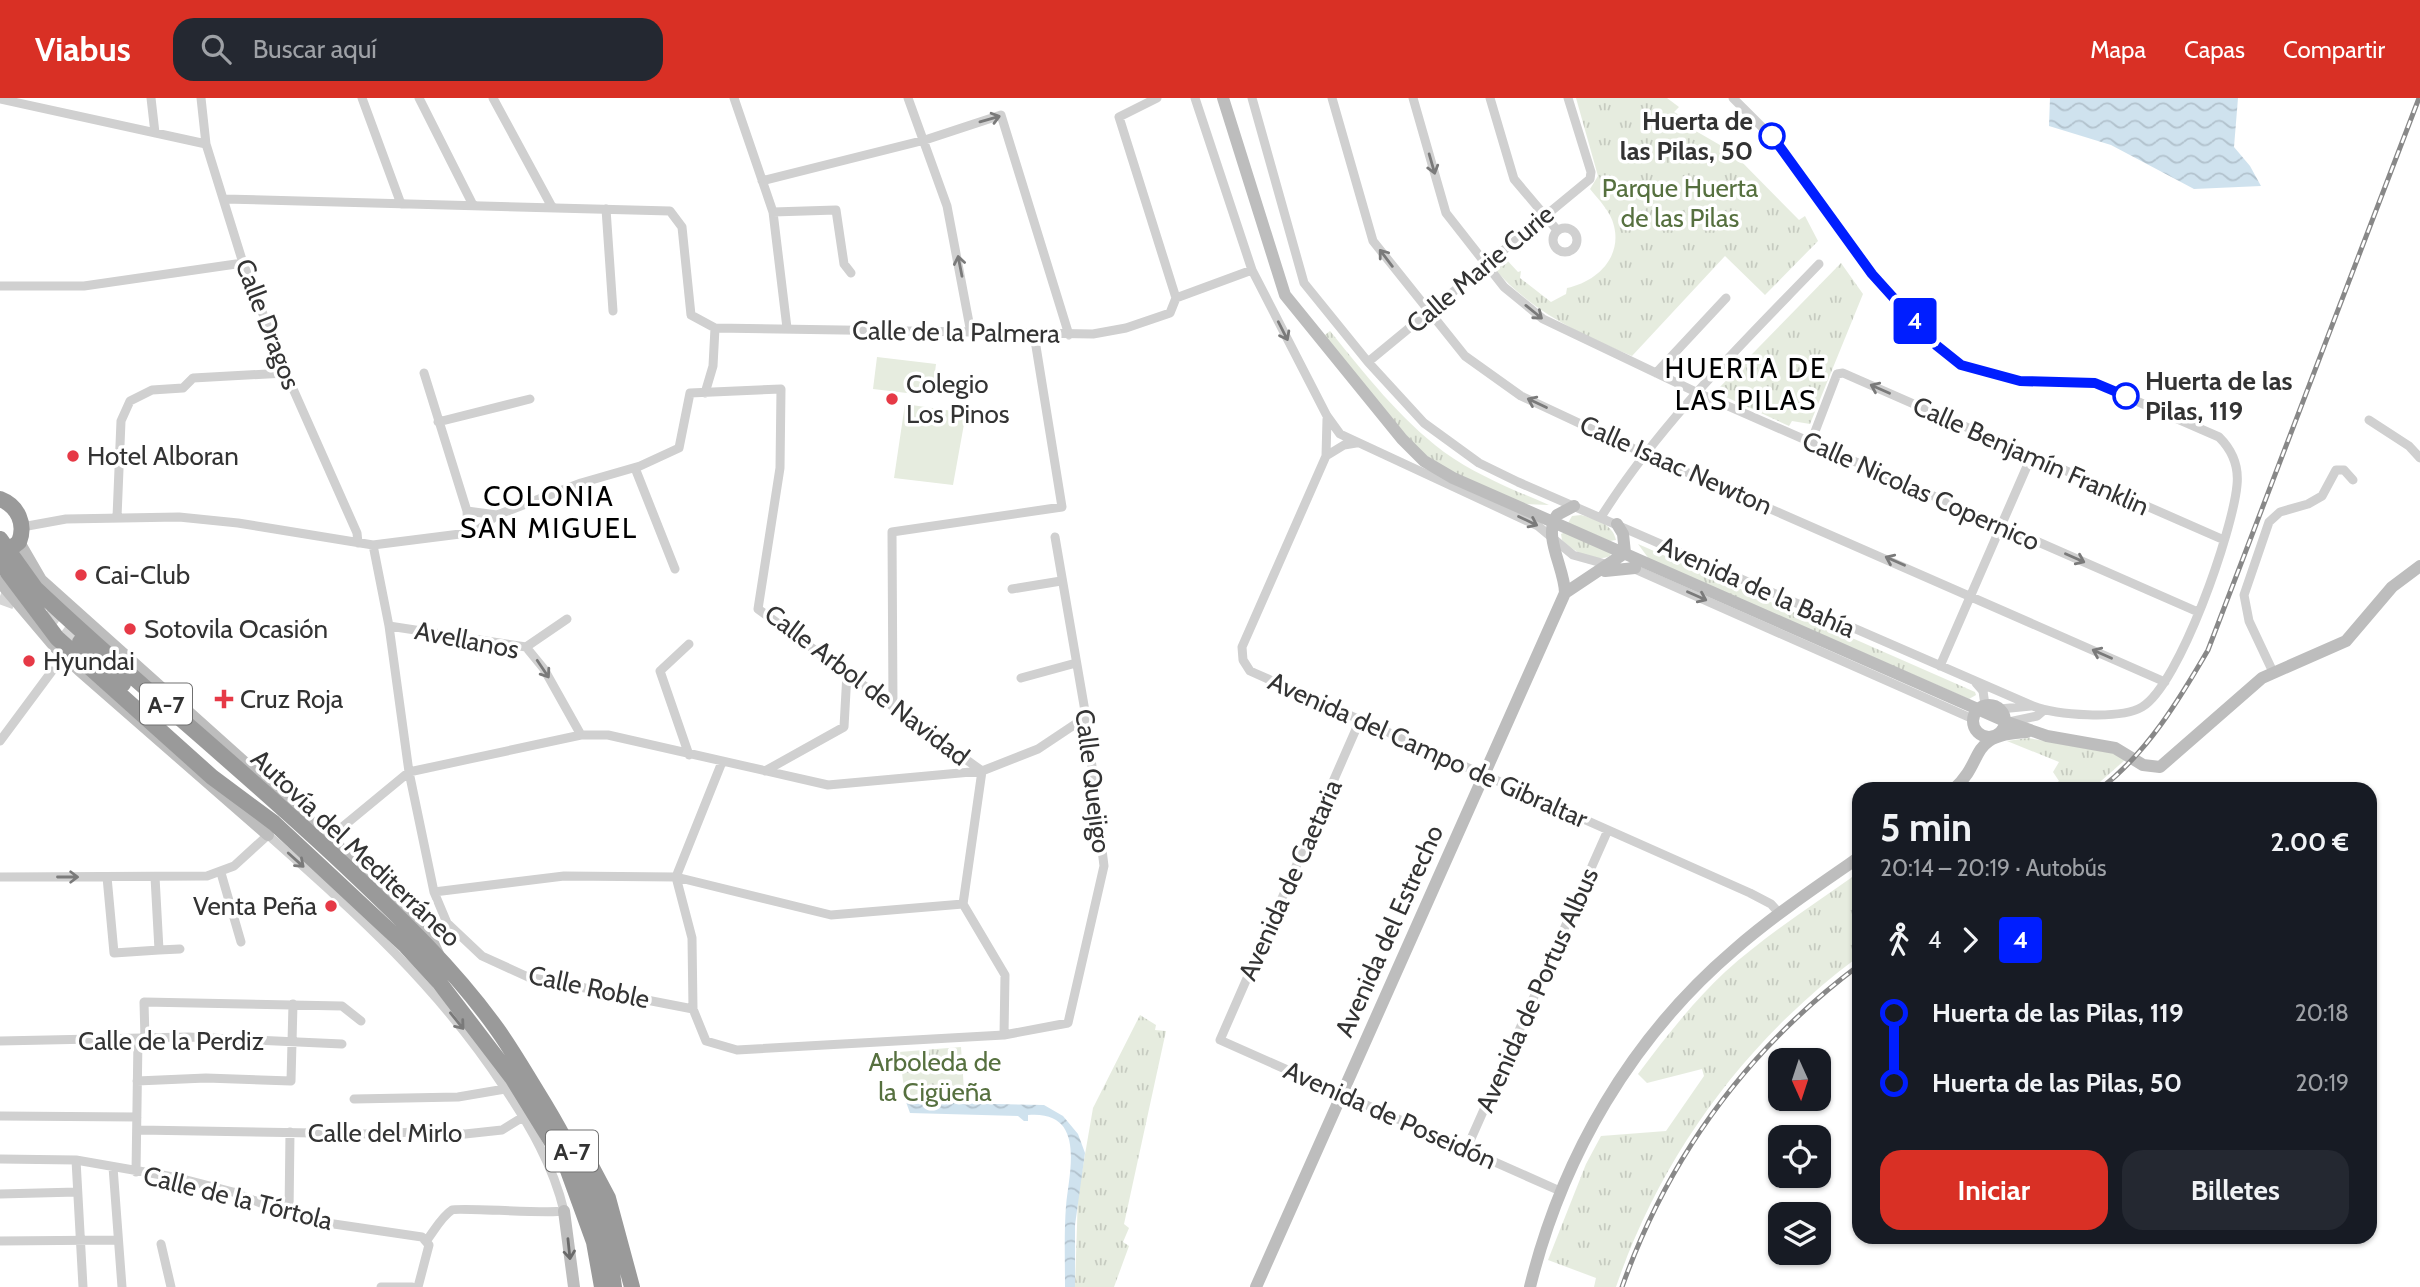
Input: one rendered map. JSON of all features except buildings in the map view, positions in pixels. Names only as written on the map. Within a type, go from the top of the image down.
[{"type":"highway","points":[[0,499],[15,509],[8,547]]},
{"type":"highway","name":"Autovía del Mediterráneo","points":[[8,547],[57,638],[406,946],[469,1018],[513,1079],[566,1165],[594,1241],[602,1287]]},
{"type":"highway","name":"Autovía del Mediterráneo","points":[[8,547],[48,600],[329,844],[440,959],[497,1030],[564,1136],[580,1169],[605,1237],[614,1287]]},
{"type":"highway","points":[[80,642],[314,844],[329,844]]},
{"type":"highway","points":[[106,665],[264,809],[271,829]]},
{"type":"highway","points":[[497,1030],[511,1037],[580,1145],[608,1198],[632,1287]]},
{"type":"highway","points":[[594,1241],[589,1254],[595,1287]]},
{"type":"street","points":[[150,98],[155,133]]},
{"type":"street","name":"Calle Dragos","points":[[201,98],[206,144],[243,263],[286,373],[357,533],[358,543]]},
{"type":"street","points":[[362,98],[401,204]]},
{"type":"street","points":[[419,98],[473,205]]},
{"type":"street","points":[[493,98],[552,207]]},
{"type":"street","points":[[734,98],[774,212],[787,328]]},
{"type":"street","points":[[908,98],[947,206],[971,333]]},
{"type":"street","points":[[1157,98],[1119,117],[1176,298]]},
{"type":"street","points":[[1195,98],[1252,270]]},
{"type":"street","name":"Avenida de la Bahía","points":[[1223,98],[1277,277],[1302,319],[1402,439],[1424,461],[1454,478],[1625,553],[1977,715]]},
{"type":"street","points":[[1252,98],[1304,283],[1368,362],[1424,423],[1450,444],[1489,467],[1574,506],[2033,706],[2045,710],[2120,715],[2149,701],[2165,682],[2186,643],[2224,540],[2237,483],[2231,449],[2219,437],[2095,383],[2020,381],[1961,365],[1936,345],[1872,274],[1772,136],[1733,98]]},
{"type":"street","name":"Calle Isaac Newton","points":[[1332,98],[1373,241],[1427,312],[1465,356],[1521,396],[1643,453],[2165,682]]},
{"type":"street","name":"Calle Nicolas Copernico","points":[[1413,98],[1446,213],[1504,287],[1543,319],[1696,392],[2198,612]]},
{"type":"street","points":[[1490,98],[1514,179],[1558,230]]},
{"type":"street","name":"Calle Marie Curie","points":[[1368,362],[1591,176],[1568,98]]},
{"type":"street","points":[[0,99],[206,144]]},
{"type":"street","points":[[762,181],[925,140],[1001,115],[1069,335]]},
{"type":"street","points":[[8,547],[65,519],[117,517],[179,517],[238,523],[373,545],[468,533],[478,530],[497,515],[581,483],[635,468],[679,448],[690,393],[705,393],[712,366],[715,328],[691,315],[682,227],[670,211],[224,199]]},
{"type":"street","points":[[606,209],[613,311]]},
{"type":"street","points":[[774,212],[836,210],[844,264],[851,273]]},
{"type":"street","points":[[0,286],[84,286],[243,263]]},
{"type":"street","points":[[1601,517],[1643,453],[1696,392],[1819,264]]},
{"type":"street","name":"Calle de la Palmera","points":[[715,328],[1069,335],[1126,328],[1170,313],[1176,298],[1252,270]]},
{"type":"street","name":"Avenida de la Bahía","points":[[1252,270],[1326,416],[1340,434],[1356,443],[1527,521],[1573,555],[1608,565],[1635,568],[1977,715],[2007,722],[2031,732],[2115,748],[2143,765],[2161,767],[2246,690],[2273,671],[2346,641],[2392,587],[2420,566]]},
{"type":"street","points":[[1656,373],[1726,298]]},
{"type":"street","points":[[893,706],[892,532],[1062,508],[1034,334]]},
{"type":"street","points":[[117,517],[121,421],[130,401],[152,390],[183,388],[193,378],[286,373]]},
{"type":"street","points":[[424,373],[467,511],[468,533]]},
{"type":"street","name":"Calle Benjamín Franklin","points":[[1811,442],[1838,374],[1846,374],[2224,540]]},
{"type":"street","name":"Calle Arbol de Navidad","points":[[705,393],[781,389],[779,468],[758,609],[982,771]]},
{"type":"street","points":[[438,422],[530,399]]},
{"type":"street","name":"Avenida del Campo de Gibraltar","points":[[1326,416],[1326,456],[1242,647],[1241,654],[1250,671],[1750,893],[1779,913]]},
{"type":"street","points":[[2369,420],[2409,446],[2420,458]]},
{"type":"street","points":[[1326,456],[1344,445],[1356,443]]},
{"type":"street","points":[[1940,666],[2031,457]]},
{"type":"street","points":[[635,468],[675,569]]},
{"type":"street","points":[[2273,671],[2244,608],[2244,595],[2269,522],[2280,512],[2308,504],[2322,496],[2336,470],[2344,470],[2353,480]]},
{"type":"street","points":[[1565,593],[1563,572],[1552,537],[1552,521],[1557,515],[1574,506]]},
{"type":"street","points":[[467,511],[497,515]]},
{"type":"street","points":[[1565,593],[1625,553],[1623,534],[1617,524]]},
{"type":"street","name":"Calle Quejigo","points":[[1004,1035],[1068,1023],[1104,866],[1086,717],[1055,537]]},
{"type":"street","points":[[373,545],[389,626],[409,772]]},
{"type":"street","points":[[1585,578],[1618,568],[1635,568]]},
{"type":"street","points":[[1012,589],[1061,581]]},
{"type":"street","points":[[0,582],[71,663],[271,829],[414,970],[461,1026],[506,1089],[550,1168],[564,1211],[574,1287]]},
{"type":"street","name":"Avenida del Estrecho","points":[[1256,1287],[1565,593]]},
{"type":"street","points":[[526,647],[567,619]]},
{"type":"street","name":"Avellanos","points":[[389,626],[526,647],[544,669],[581,735]]},
{"type":"street","points":[[689,644],[660,671],[689,755]]},
{"type":"street","points":[[1021,678],[1076,663]]},
{"type":"street","points":[[0,741],[52,671]]},
{"type":"street","points":[[765,771],[844,727],[847,673]]},
{"type":"street","points":[[1975,755],[1977,715],[1983,691],[1976,682]]},
{"type":"street","points":[[1977,715],[2000,709],[2033,706]]},
{"type":"street","points":[[2000,709],[2006,715],[2007,722]]},
{"type":"street","points":[[1962,782],[1975,755],[2007,722],[2045,710]]},
{"type":"street","points":[[1977,715],[1987,736],[2031,732]]},
{"type":"street","points":[[329,844],[409,772],[581,735],[608,735],[828,785],[982,771],[1038,749],[1086,717]]},
{"type":"street","name":"Avenida de Caetaria","points":[[1220,1040],[1360,720]]},
{"type":"street","points":[[722,762],[676,877],[692,938],[693,1009],[706,1041],[737,1050],[1004,1035],[1005,975],[964,904],[982,771]]},
{"type":"street","name":"Calle Roble","points":[[409,772],[434,892],[447,923],[481,956],[528,977],[693,1009]]},
{"type":"street","points":[[0,877],[155,877],[220,873],[247,856],[271,829]]},
{"type":"street","name":"Avenida de Portus Albus","points":[[1466,1150],[1608,830]]},
{"type":"street","points":[[1530,1287],[1559,1191],[1611,1092],[1662,1022],[1733,951],[1779,913],[1852,862]]},
{"type":"street","points":[[220,873],[241,942]]},
{"type":"street","points":[[434,892],[564,876],[676,877],[831,915],[964,904]]},
{"type":"street","points":[[107,877],[114,953],[180,948]]},
{"type":"street","points":[[155,877],[159,950]]},
{"type":"street","points":[[136,1172],[139,1130],[137,1081],[144,1002],[342,1006],[361,1021]]},
{"type":"street","points":[[137,1081],[291,1081],[293,1004]]},
{"type":"street","name":"Calle de la Perdiz","points":[[0,1041],[213,1038],[342,1044]]},
{"type":"street","name":"Avenida de Poseidón","points":[[1220,1040],[1559,1191]]},
{"type":"street","points":[[354,1099],[458,1097],[506,1089]]},
{"type":"street","points":[[0,1116],[137,1117]]},
{"type":"street","name":"Calle del Mirlo","points":[[139,1130],[465,1134],[502,1130],[523,1117]]},
{"type":"street","points":[[289,1214],[290,1132]]},
{"type":"street","name":"Calle de la Tórtola","points":[[0,1159],[76,1160],[206,1184],[300,1219],[427,1240]]},
{"type":"street","points":[[76,1160],[83,1287]]},
{"type":"street","points":[[113,1167],[122,1287]]},
{"type":"street","points":[[0,1194],[77,1192]]},
{"type":"street","points":[[418,1287],[429,1245],[427,1240],[449,1213],[459,1208],[501,1213],[564,1211]]},
{"type":"street","points":[[0,1241],[118,1240]]},
{"type":"street","points":[[161,1244],[172,1287]]},
{"type":"street","points":[[381,1287],[412,1287]]},
{"type":"green space","name":"Parque Huerta de las Pilas","points":[[1576,98],[1667,98],[1679,107],[1674,112],[1685,118],[1682,123],[1732,152],[1799,220],[1805,216],[1818,241],[1765,295],[1725,256],[1632,356],[1557,320],[1507,283],[1493,267],[1505,258],[1518,272],[1521,271],[1520,278],[1551,302],[1566,294],[1567,288],[1597,274],[1610,258],[1614,248],[1614,226],[1607,211],[1590,189],[1598,176]]},
{"type":"green space","points":[[1841,263],[1863,294],[1810,424],[1792,421],[1789,426],[1715,392]]},
{"type":"green space","points":[[1330,331],[1397,410],[1444,452],[1482,475],[1549,505],[1524,504],[1453,473],[1421,452],[1321,338]]},
{"type":"green space","points":[[877,357],[936,364],[932,396],[873,389]]},
{"type":"green space","points":[[905,404],[966,413],[953,485],[894,478]]},
{"type":"green space","points":[[1581,515],[1607,526],[1616,540],[1610,541],[1568,523],[1572,516]]},
{"type":"green space","points":[[1565,532],[1611,553],[1610,556],[1591,557],[1572,549],[1562,540],[1561,534]]},
{"type":"green space","points":[[1638,544],[1975,692],[1976,695],[1969,699],[1649,559]]},
{"type":"green space","points":[[2028,738],[2118,754],[2126,759],[2100,782],[2058,782],[2053,772],[2059,762],[2007,741]]},
{"type":"green space","points":[[1852,877],[1852,962],[1779,1025],[1744,1063],[1712,1104],[1657,1191],[1616,1287],[1594,1287],[1596,1278],[1548,1260],[1586,1164],[1601,1136],[1666,1131],[1704,1076],[1702,1069],[1647,1083],[1638,1074],[1701,996],[1741,958]]},
{"type":"green space","points":[[1140,1015],[1156,1025],[1155,1030],[1166,1031],[1124,1224],[1129,1228],[1123,1242],[1129,1246],[1114,1287],[1075,1287],[1078,1195],[1093,1108]]},
{"type":"green space","name":"Arboleda de la Cigüeña","points":[[961,1047],[965,1104],[906,1102],[899,1052]]},
{"type":"water","points":[[2050,98],[2238,98],[2234,147],[2250,166],[2261,186],[2194,189],[2111,145],[2049,126]]},
{"type":"water","points":[[906,1102],[1044,1105],[1063,1116],[1078,1134],[1085,1153],[1075,1225],[1075,1287],[1065,1287],[1065,1216],[1071,1161],[1067,1133],[1059,1122],[1047,1116],[1028,1115],[1028,1121],[1024,1121],[1018,1116],[910,1113]]},
{"type":"tunnel","points":[[0,596],[31,607],[80,642]]},
{"type":"railway","points":[[2108,782],[2133,759],[2161,725],[2208,650],[2419,98]]},
{"type":"railway","points":[[1622,1287],[1663,1194],[1716,1109],[1781,1033],[1852,971]]},
{"type":"bus line","name":"4","points":[[1772,136],[1872,274],[1936,345],[1961,365],[2020,381],[2095,383],[2126,396]]},
{"type":"place","name":"Huerta de las Pilas, 50","points":[[1772,136]]},
{"type":"place","name":"Huerta de las Pilas, 119","points":[[2126,396]]},
{"type":"place","name":"Colegio Los Pinos","points":[[892,399]]},
{"type":"place","name":"Hotel Alboran","points":[[73,456]]},
{"type":"place","name":"Cai-Club","points":[[81,575]]},
{"type":"place","name":"Sotovila Ocasión","points":[[130,629]]},
{"type":"place","name":"Hyundai","points":[[29,661]]},
{"type":"place","name":"Cruz Roja","points":[[224,699]]},
{"type":"place","name":"Venta Peña","points":[[331,906]]},
{"type":"district","name":"HUERTA DE LAS PILAS","points":[[1746,384]]},
{"type":"district","name":"COLONIA SAN MIGUEL","points":[[549,512]]}]
